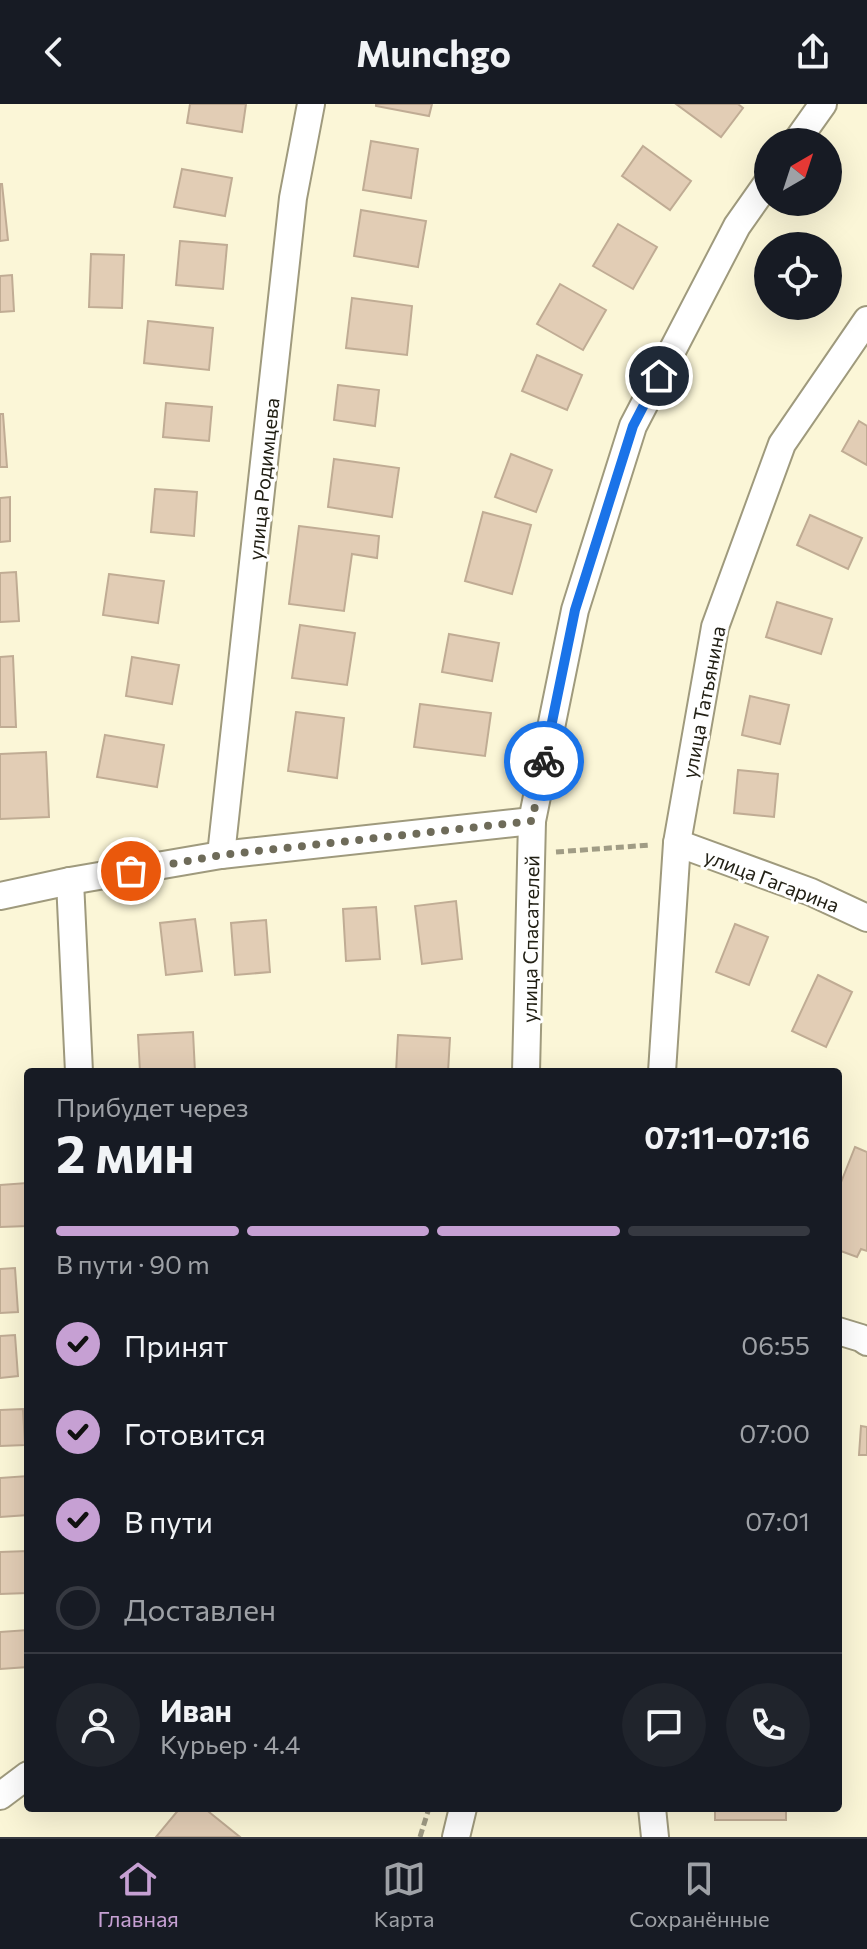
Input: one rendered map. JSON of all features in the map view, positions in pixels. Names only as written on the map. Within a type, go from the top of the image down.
[{"type":"street","name":"улица Родимцева","points":[[221,855],[293,198],[311,104]]},
{"type":"street","points":[[806,128],[823,104]]},
{"type":"street","name":"улица Спасателей","points":[[526,1068],[532,821],[575,610],[633,426],[737,226],[754,202]]},
{"type":"street","name":"улица Татьянина","points":[[662,1068],[677,843],[715,627],[782,444],[867,320]]},
{"type":"street","points":[[0,896],[221,855],[532,821]]},
{"type":"street","name":"улица Гагарина","points":[[677,843],[811,892],[867,918]]},
{"type":"street","points":[[70,881],[79,1068]]},
{"type":"street","points":[[842,1332],[867,1342]]},
{"type":"street","points":[[0,1796],[24,1778]]},
{"type":"street","points":[[456,1837],[462,1812]]},
{"type":"street","points":[[652,1812],[655,1837]]},
{"type":"path","points":[[531,854],[677,843]]},
{"type":"path","points":[[420,1837],[428,1812]]},
{"type":"building","points":[[190,104],[246,104],[242,132],[187,123]]},
{"type":"building","points":[[376,104],[432,104],[429,116]]},
{"type":"building","points":[[676,104],[738,104],[743,108],[721,137]]},
{"type":"building","points":[[371,141],[418,149],[411,198],[363,190]]},
{"type":"building","points":[[643,146],[691,181],[670,210],[622,176]]},
{"type":"building","points":[[182,169],[232,178],[225,216],[174,207]]},
{"type":"building","points":[[0,184],[8,240],[0,241]]},
{"type":"building","points":[[361,210],[426,221],[418,267],[354,256]]},
{"type":"building","points":[[618,224],[657,247],[633,289],[593,266]]},
{"type":"building","points":[[180,241],[227,245],[223,289],[176,285]]},
{"type":"building","points":[[91,254],[124,255],[122,308],[89,307]]},
{"type":"building","points":[[12,275],[14,311],[0,312],[0,276]]},
{"type":"building","points":[[560,284],[606,310],[583,350],[537,324]]},
{"type":"building","points":[[352,298],[412,306],[407,355],[346,348]]},
{"type":"building","points":[[148,321],[213,328],[209,370],[144,363]]},
{"type":"building","points":[[537,355],[582,375],[567,410],[522,391]]},
{"type":"building","points":[[338,385],[379,390],[375,426],[334,420]]},
{"type":"building","points":[[166,403],[212,407],[209,441],[163,437]]},
{"type":"building","points":[[0,414],[3,414],[7,467],[0,467]]},
{"type":"building","points":[[859,421],[867,426],[867,465],[842,451]]},
{"type":"building","points":[[511,454],[552,470],[536,512],[495,497]]},
{"type":"building","points":[[334,459],[399,468],[392,517],[328,507]]},
{"type":"building","points":[[155,489],[197,492],[194,536],[151,532]]},
{"type":"building","points":[[10,497],[10,541],[0,542],[0,498]]},
{"type":"building","points":[[483,512],[531,525],[512,594],[465,581]]},
{"type":"building","points":[[810,515],[862,538],[848,569],[797,545]]},
{"type":"building","points":[[299,526],[379,536],[377,558],[352,554],[344,611],[289,604]]},
{"type":"building","points":[[16,572],[19,621],[0,622],[0,573]]},
{"type":"building","points":[[109,574],[164,581],[158,623],[103,615]]},
{"type":"building","points":[[777,602],[832,619],[821,654],[766,637]]},
{"type":"building","points":[[300,625],[355,633],[347,685],[292,678]]},
{"type":"building","points":[[449,634],[499,643],[492,681],[442,672]]},
{"type":"building","points":[[13,656],[16,727],[0,727],[0,657]]},
{"type":"building","points":[[132,657],[179,665],[172,704],[126,696]]},
{"type":"building","points":[[750,696],[789,705],[780,744],[742,735]]},
{"type":"building","points":[[420,704],[491,713],[485,756],[414,747]]},
{"type":"building","points":[[296,712],[344,718],[337,778],[288,771]]},
{"type":"building","points":[[105,735],[164,745],[157,787],[97,777]]},
{"type":"building","points":[[46,752],[49,817],[0,819],[0,754]]},
{"type":"building","points":[[738,770],[778,774],[774,817],[734,813]]},
{"type":"building","points":[[456,901],[462,959],[422,964],[415,906]]},
{"type":"building","points":[[376,907],[380,959],[346,961],[343,909]]},
{"type":"building","points":[[195,919],[202,971],[166,975],[160,923]]},
{"type":"building","points":[[266,920],[270,972],[235,975],[231,923]]},
{"type":"building","points":[[735,924],[768,937],[749,985],[716,972]]},
{"type":"building","points":[[818,975],[852,992],[826,1047],[792,1031]]},
{"type":"building","points":[[193,1032],[195,1068],[140,1068],[138,1035]]},
{"type":"building","points":[[398,1035],[450,1038],[448,1068],[396,1068]]},
{"type":"building","points":[[855,1147],[867,1152],[867,1251],[861,1249],[857,1257],[842,1251],[842,1180]]},
{"type":"building","points":[[24,1183],[24,1226],[0,1227],[0,1185]]},
{"type":"building","points":[[15,1268],[18,1312],[0,1313],[0,1269]]},
{"type":"building","points":[[15,1335],[18,1376],[0,1378],[0,1336]]},
{"type":"building","points":[[23,1409],[24,1445],[0,1446],[0,1410]]},
{"type":"building","points":[[861,1426],[867,1427],[867,1455],[859,1455]]},
{"type":"building","points":[[24,1476],[24,1515],[0,1517],[0,1478]]},
{"type":"building","points":[[24,1551],[24,1593],[0,1594],[0,1552]]},
{"type":"building","points":[[24,1630],[24,1667],[0,1669],[0,1632]]},
{"type":"building","points":[[177,1812],[209,1812],[240,1837],[156,1837]]},
{"type":"building","points":[[715,1812],[786,1812],[786,1820],[715,1820]]},
{"type":"way so far","points":[[131,871],[221,855],[532,821],[544,761]]},
{"type":"route","points":[[544,761],[575,610],[633,426],[659,376]]}]
